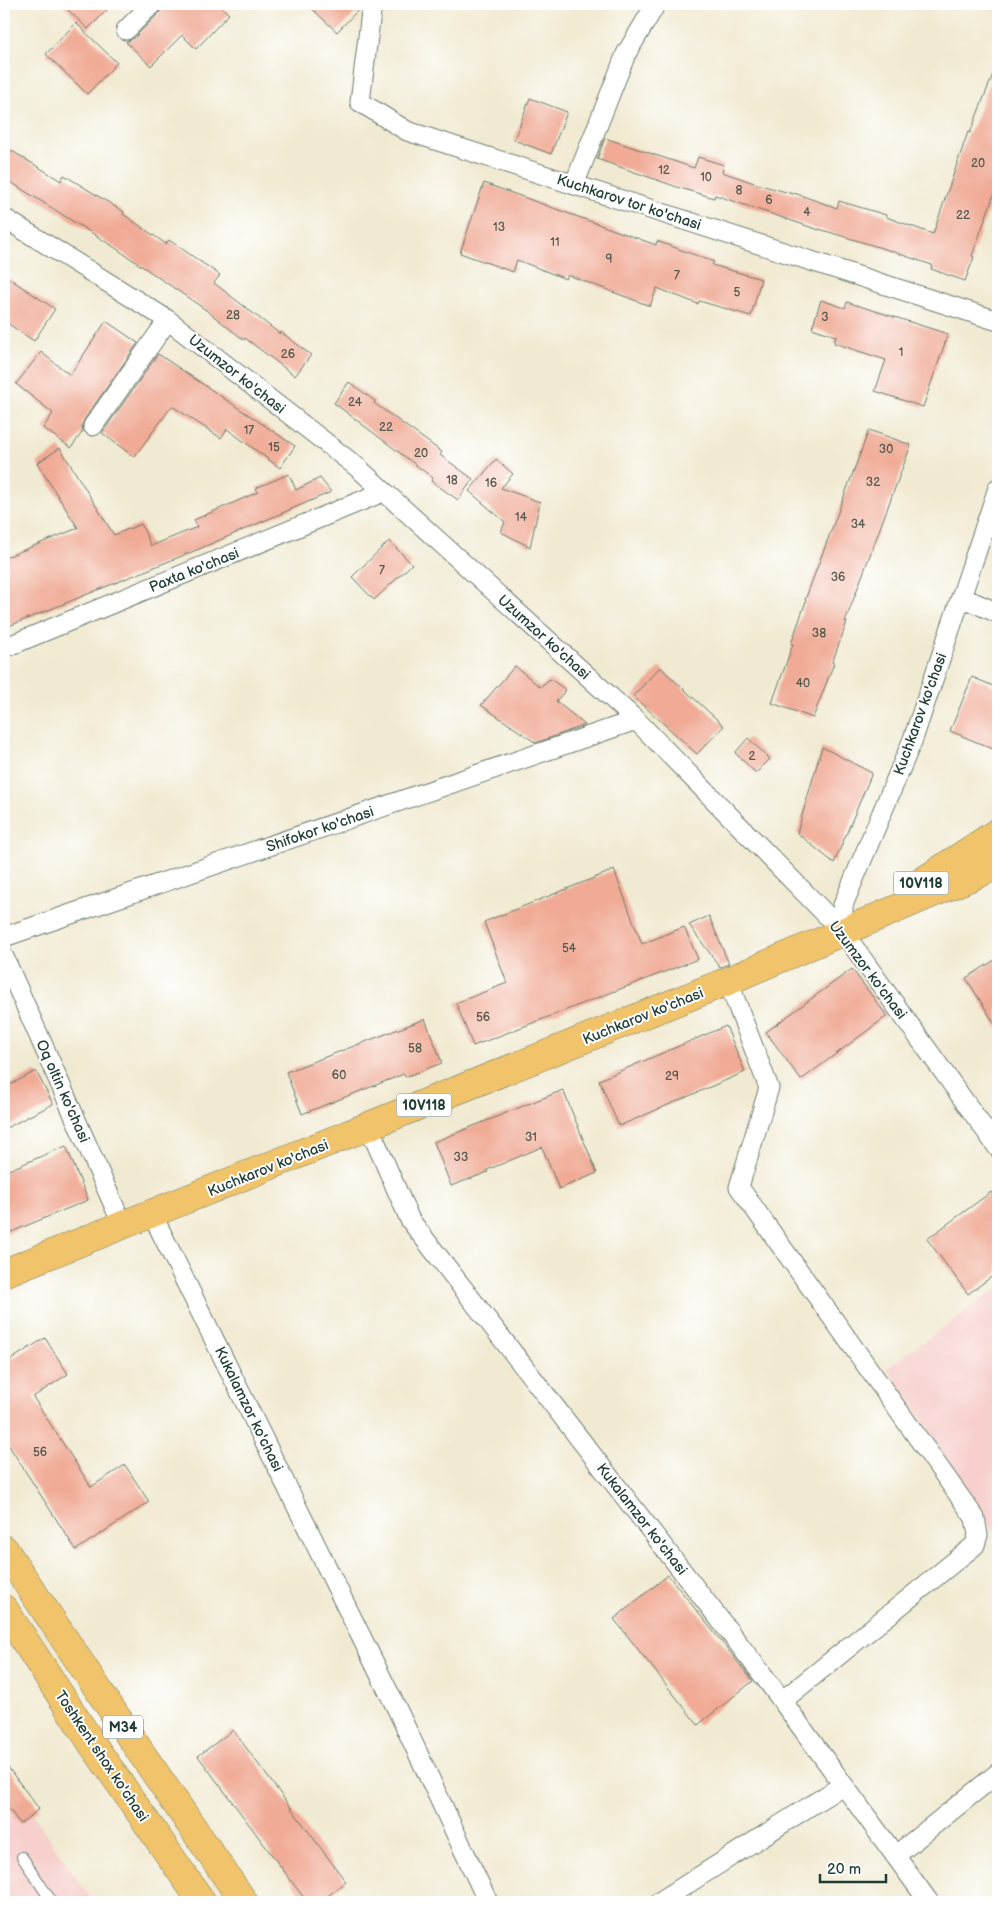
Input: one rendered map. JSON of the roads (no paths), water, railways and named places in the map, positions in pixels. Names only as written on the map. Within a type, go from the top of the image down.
[{"type":"main road","name":"10V118","points":[[843,932],[998,832]]},
{"type":"main road","name":"10V118","points":[[843,932],[985,871],[998,862]]},
{"type":"main road","name":"Kuchkarov ko'chasi","points":[[4,1274],[728,981],[843,932]]},
{"type":"main road","name":"M34","points":[[4,1549],[244,1902]]},
{"type":"main road","name":"Toshkent shox ko'chasi","points":[[4,1609],[93,1745],[202,1902]]},
{"type":"street","points":[[126,30],[152,4]]},
{"type":"street","name":"Kuchkarov tor ko'chasi","points":[[372,4],[360,102],[407,131],[998,321]]},
{"type":"street","points":[[574,184],[626,54],[656,4]]},
{"type":"street","name":"Uzumzor ko'chasi","points":[[4,218],[168,320],[357,467],[636,720],[843,932],[998,1148]]},
{"type":"street","points":[[93,426],[168,320]]},
{"type":"street","name":"Kuchkarov ko'chasi","points":[[843,932],[843,905],[913,739],[998,488]]},
{"type":"street","name":"Paxta ko'chasi","points":[[4,648],[384,492]]},
{"type":"street","points":[[961,597],[998,613]]},
{"type":"street","name":"Shifokor ko'chasi","points":[[4,937],[636,720]]},
{"type":"street","name":"Oq oltin ko'chasi","points":[[4,957],[123,1226]]},
{"type":"street","points":[[728,981],[769,1088],[739,1186],[975,1518],[978,1535],[975,1545],[782,1701]]},
{"type":"street","name":"Kukalamzor ko'chasi","points":[[369,1127],[410,1220],[782,1701],[929,1902]]},
{"type":"street","name":"Kukalamzor ko'chasi","points":[[152,1214],[396,1707],[488,1902]]},
{"type":"street","points":[[895,1856],[998,1773]]},
{"type":"street","points":[[659,1902],[843,1785]]},
{"type":"lane","points":[[22,1857],[52,1902]]}]
